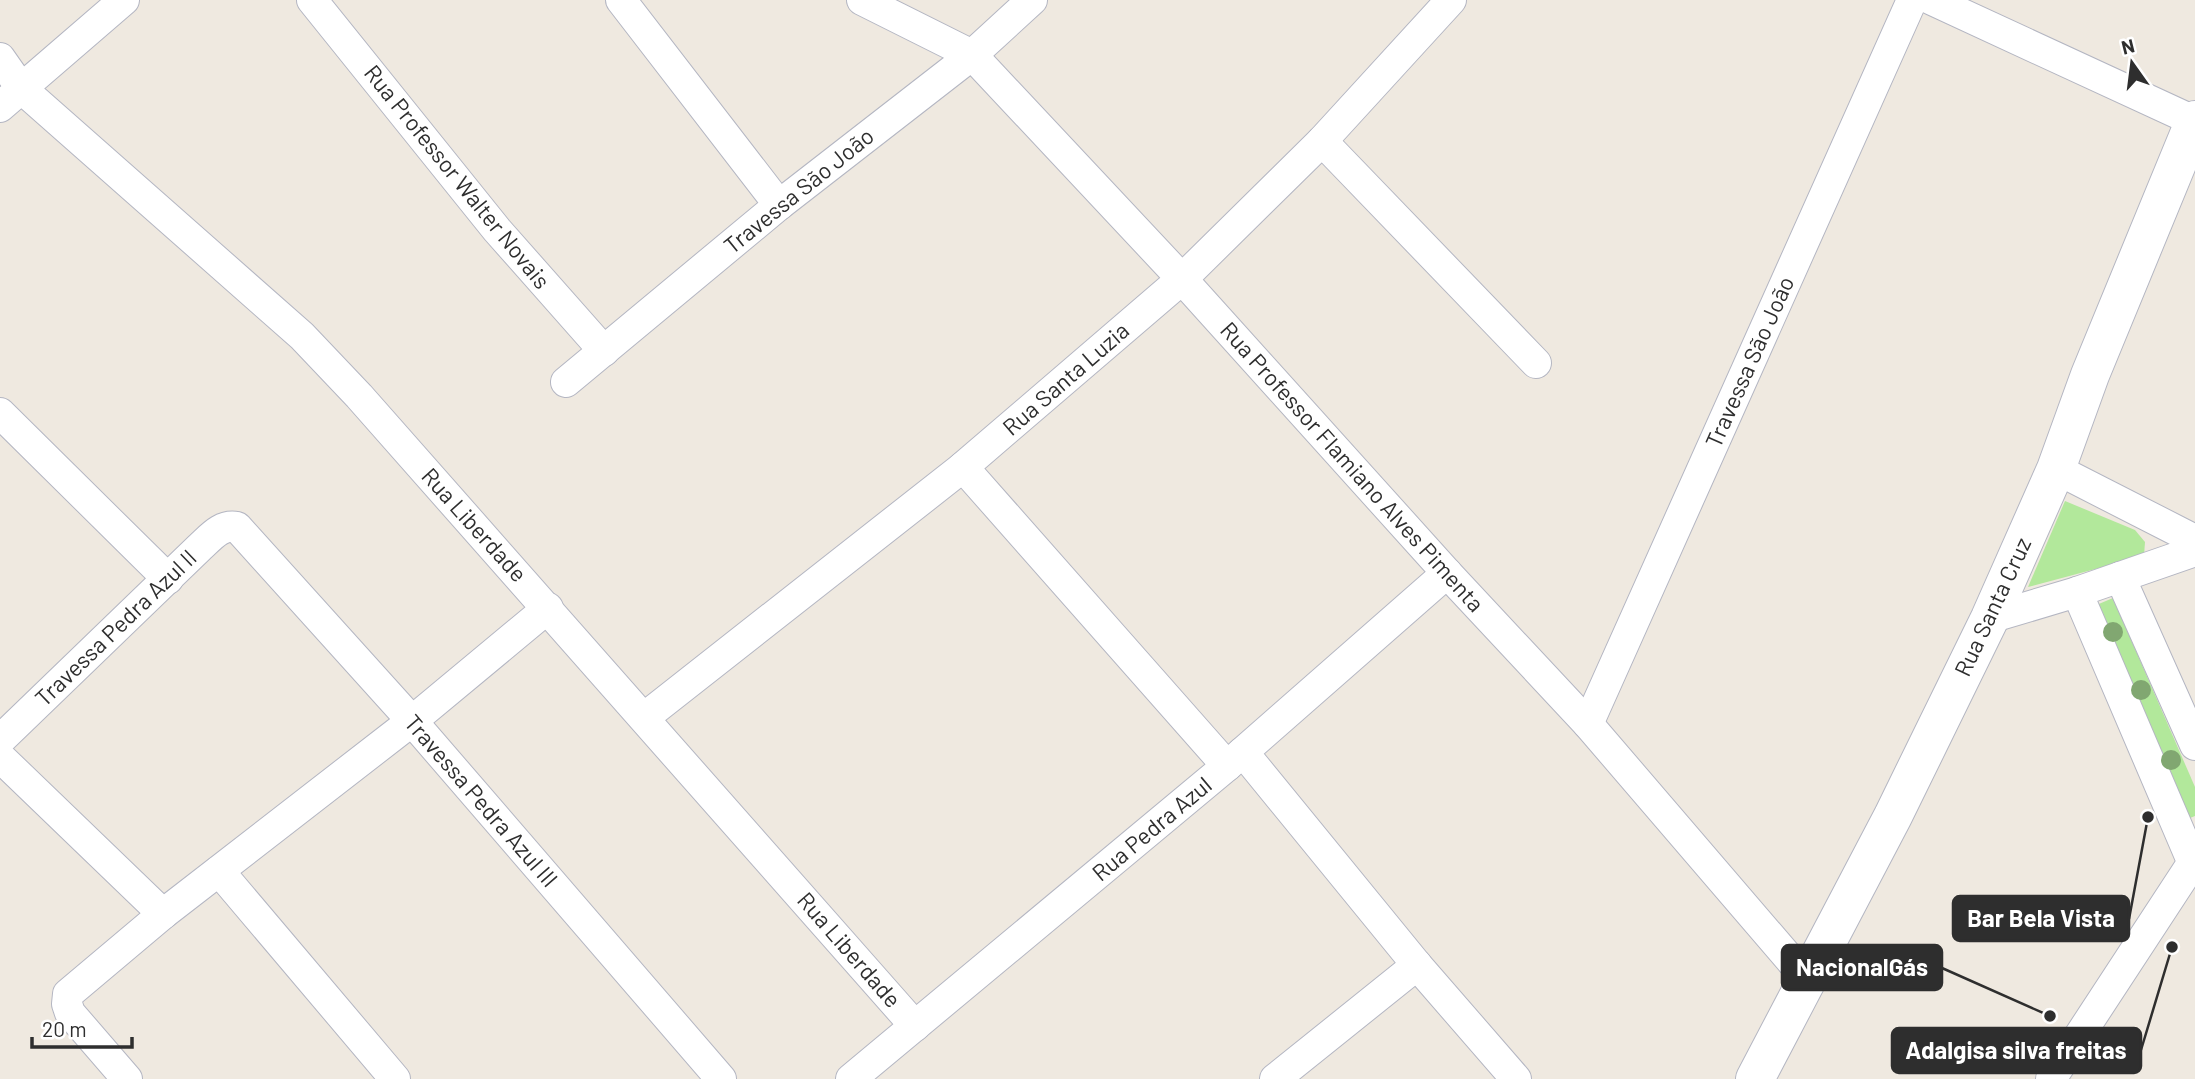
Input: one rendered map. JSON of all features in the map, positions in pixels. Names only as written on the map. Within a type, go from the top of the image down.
[{"type":"main road","name":"Rua Santa Cruz","points":[[1755,1079],[1893,816],[1990,618],[2056,469],[2090,375],[2195,119]]},
{"type":"street","points":[[10,97],[124,0]]},
{"type":"street","name":"Rua Professor Walter Novais","points":[[313,0],[497,230],[604,351]]},
{"type":"street","points":[[621,0],[779,205]]},
{"type":"street","name":"Rua Professor Flamiano Alves Pimenta","points":[[862,0],[972,55],[1182,279],[1447,573],[1588,724],[1806,978]]},
{"type":"street","name":"Travessa São João","points":[[566,382],[779,205],[972,55],[1032,0]]},
{"type":"street","name":"Rua Santa Luzia","points":[[645,717],[964,467],[1182,279],[1322,141],[1451,0]]},
{"type":"street","name":"Travessa São João","points":[[1588,724],[1912,0]]},
{"type":"street","points":[[1932,0],[2195,119]]},
{"type":"street","name":"Rua Liberdade","points":[[0,58],[10,97],[302,336],[359,396],[915,1026]]},
{"type":"street","points":[[1322,141],[1536,363]]},
{"type":"street","points":[[0,413],[168,579]]},
{"type":"street","points":[[964,467],[1235,759],[1516,1079]]},
{"type":"street","points":[[2056,469],[2195,540]]},
{"type":"street","name":"Travessa Pedra Azul II","points":[[0,740],[221,529],[237,527]]},
{"type":"street","name":"Travessa Pedra Azul III","points":[[237,527],[412,721],[722,1079]]},
{"type":"street","points":[[1990,618],[2077,592],[2195,551]]},
{"type":"street","name":"Rua Pedra Azul","points":[[851,1079],[1235,759],[1447,573]]},
{"type":"street","points":[[2120,577],[2195,745]]},
{"type":"street","points":[[2051,1079],[2194,863],[2077,592]]},
{"type":"street","points":[[127,1079],[70,1013],[68,994],[163,914],[412,721],[548,608]]},
{"type":"street","points":[[0,757],[163,914]]},
{"type":"street","points":[[219,871],[395,1079]]},
{"type":"street","points":[[1275,1079],[1418,965]]},
{"type":"green space","points":[[2065,501],[2135,530],[2145,542],[2144,556],[2028,587]]},
{"type":"green space","points":[[2113,598],[2195,787],[2195,816],[2190,818],[2094,606]]},
{"type":"place","name":"Bar Bela Vista","points":[[2148,817]]},
{"type":"place","name":"Adalgisa silva freitas","points":[[2172,947]]},
{"type":"place","name":"NacionalGás","points":[[2050,1016]]}]
